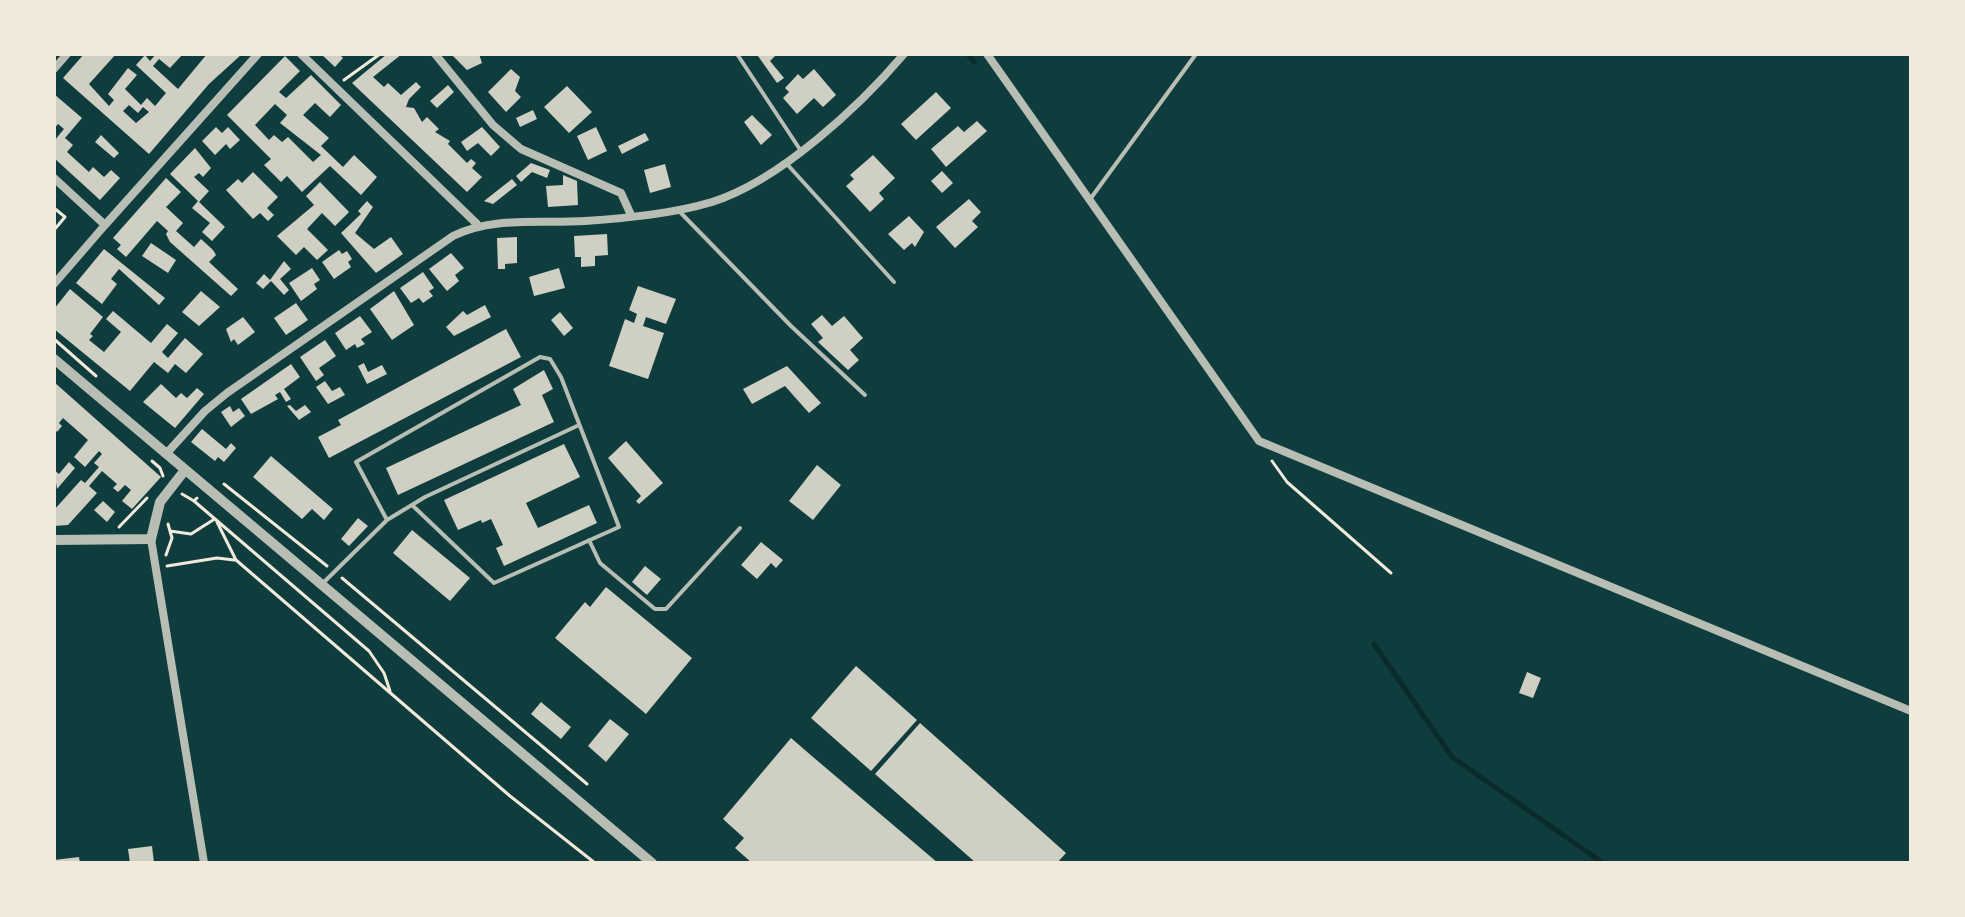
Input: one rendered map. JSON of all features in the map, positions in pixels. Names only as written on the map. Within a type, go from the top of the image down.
[{"type":"street","points":[[54,69],[67,54]]},
{"type":"street","points":[[54,284],[258,54]]},
{"type":"street","points":[[301,54],[477,224]]},
{"type":"street","points":[[435,54],[493,125],[521,149],[621,193],[631,215]]},
{"type":"street","points":[[166,454],[205,411],[227,393],[453,236],[477,224],[585,221],[678,209],[713,201],[747,188],[801,151],[904,54]]},
{"type":"street","points":[[987,54],[1259,441],[1911,711]]},
{"type":"street","points":[[54,178],[105,225]]},
{"type":"street","points":[[54,359],[652,863]]},
{"type":"street","points":[[185,470],[160,502],[151,539],[204,863]]},
{"type":"street","points":[[54,540],[151,539]]},
{"type":"lane","points":[[737,54],[801,151]]},
{"type":"lane","points":[[1090,200],[1196,54]]},
{"type":"lane","points":[[786,163],[894,282]]},
{"type":"lane","points":[[678,209],[791,326],[865,395]]},
{"type":"lane","points":[[387,520],[356,462],[540,357],[550,359],[561,377],[577,426],[619,527],[494,583],[412,505]]},
{"type":"lane","points":[[321,585],[387,520],[577,426]]},
{"type":"lane","points":[[589,540],[600,563],[655,609],[666,609],[740,528]]},
{"type":"path","points":[[335,87],[380,54]]},
{"type":"path","points":[[54,208],[65,217],[54,230]]},
{"type":"path","points":[[1259,441],[1287,482],[1391,573]]},
{"type":"path","points":[[151,460],[162,471],[162,478]]},
{"type":"path","points":[[221,482],[333,571],[587,784]]},
{"type":"path","points":[[174,500],[182,493],[194,501],[369,651],[384,673],[391,693]]},
{"type":"path","points":[[194,501],[200,495]]},
{"type":"path","points":[[166,518],[170,531],[167,566]]},
{"type":"path","points":[[170,531],[191,534],[215,521]]},
{"type":"path","points":[[215,521],[236,560],[595,863]]},
{"type":"path","points":[[156,568],[217,558],[236,560]]},
{"type":"building","points":[[84,54],[116,54],[89,84],[109,106],[114,100],[108,94],[128,68],[137,75],[125,89],[141,105],[147,98],[155,106],[166,93],[136,65],[145,55],[150,61],[156,54],[183,54],[170,68],[159,59],[153,66],[178,89],[207,54],[242,54],[209,84],[149,154],[63,78]],"holes":[[[129,105],[138,113],[143,107],[149,112],[136,123],[123,111]]]},
{"type":"building","points":[[321,54],[339,54],[343,58],[335,67]]},
{"type":"building","points":[[387,54],[402,54],[373,77],[384,87],[388,83],[401,95],[416,82],[421,87],[406,107],[414,108],[422,122],[427,117],[439,129],[435,132],[450,141],[448,144],[467,163],[471,159],[476,163],[472,168],[482,177],[467,192],[352,83]]},
{"type":"building","points":[[451,54],[479,54],[482,63],[467,70]]},
{"type":"building","points":[[777,54],[770,61],[784,78],[777,83],[758,56]]},
{"type":"building","points":[[285,56],[300,71],[279,92],[286,98],[311,75],[341,105],[330,117],[315,103],[303,115],[329,138],[321,146],[343,167],[354,155],[377,177],[361,195],[330,166],[302,192],[287,176],[281,182],[264,165],[271,159],[227,115]],"holes":[[[275,104],[287,115],[280,123],[321,155],[313,162],[288,137],[282,142],[274,135],[269,140],[255,125]]]},
{"type":"building","points":[[511,69],[520,77],[515,91],[521,97],[506,112],[488,92]]},
{"type":"building","points":[[814,69],[836,95],[823,107],[814,98],[797,114],[783,98],[789,92],[785,88],[798,74],[803,79]]},
{"type":"building","points":[[448,85],[454,92],[437,108],[430,101]]},
{"type":"building","points":[[567,86],[592,112],[569,133],[544,107]]},
{"type":"building","points":[[936,92],[951,108],[916,140],[901,124]]},
{"type":"building","points":[[54,94],[82,118],[65,138],[73,145],[67,152],[89,172],[93,167],[104,177],[111,170],[120,178],[100,200],[54,158],[54,141],[64,129],[58,124],[54,129]]},
{"type":"building","points":[[533,110],[537,119],[520,127],[516,118]]},
{"type":"building","points":[[752,115],[772,135],[761,145],[744,122]]},
{"type":"building","points":[[977,121],[987,131],[946,167],[931,149],[958,126],[964,132]]},
{"type":"building","points":[[216,127],[222,133],[228,127],[240,140],[230,149],[226,144],[215,155],[202,141]]},
{"type":"building","points":[[482,127],[500,147],[491,156],[478,143],[467,151],[461,142]]},
{"type":"building","points":[[596,127],[607,151],[588,160],[577,136]]},
{"type":"building","points":[[645,133],[649,140],[622,154],[618,146]]},
{"type":"building","points":[[101,135],[119,153],[114,158],[95,142]]},
{"type":"building","points":[[195,148],[211,168],[203,177],[199,173],[194,177],[209,191],[199,202],[170,174]]},
{"type":"building","points":[[873,155],[895,178],[879,193],[884,199],[870,212],[846,186],[854,179],[850,175]]},
{"type":"building","points":[[531,163],[550,170],[547,178],[532,172],[521,182],[516,176]]},
{"type":"building","points":[[665,164],[671,187],[650,193],[644,170]]},
{"type":"building","points":[[942,171],[953,183],[942,193],[931,181]]},
{"type":"building","points":[[253,172],[278,197],[267,208],[274,215],[268,221],[260,213],[253,219],[226,190],[238,179],[242,183]]},
{"type":"building","points":[[563,175],[577,181],[578,205],[548,207],[546,186],[563,185]]},
{"type":"building","points":[[166,178],[181,192],[166,207],[183,223],[176,231],[194,247],[201,239],[213,250],[216,255],[209,262],[238,289],[231,296],[170,242],[166,234],[168,231],[157,221],[126,257],[117,249],[121,245],[113,238]]},
{"type":"building","points":[[512,179],[517,185],[493,204],[484,201]]},
{"type":"building","points":[[320,182],[349,212],[335,226],[322,213],[307,229],[328,250],[317,260],[304,247],[296,255],[277,236],[314,205],[306,196]]},
{"type":"building","points":[[969,199],[981,212],[972,221],[978,227],[955,248],[936,227]]},
{"type":"building","points":[[198,201],[225,227],[212,241],[202,232],[210,223],[192,208]]},
{"type":"building","points":[[367,201],[373,207],[355,233],[374,249],[391,237],[403,254],[376,273],[341,233],[361,214],[358,211]]},
{"type":"building","points":[[909,216],[924,232],[915,247],[912,243],[904,250],[888,234]]},
{"type":"building","points":[[607,234],[608,255],[595,256],[595,266],[581,267],[581,257],[575,257],[574,236]]},
{"type":"building","points":[[517,237],[517,263],[505,264],[505,269],[498,269],[497,238]]},
{"type":"building","points":[[151,243],[176,260],[168,273],[142,256]]},
{"type":"building","points":[[104,249],[165,298],[159,305],[119,269],[111,279],[117,284],[102,304],[76,283]]},
{"type":"building","points":[[339,250],[342,254],[347,251],[352,259],[348,262],[351,267],[334,279],[322,262]]},
{"type":"building","points":[[451,253],[464,268],[455,275],[459,281],[447,291],[429,269]]},
{"type":"building","points":[[284,261],[291,269],[280,279],[289,290],[284,295],[271,281],[263,289],[256,283],[264,274],[270,280]]},
{"type":"building","points":[[312,268],[320,280],[314,284],[317,289],[301,301],[289,283]]},
{"type":"building","points":[[559,268],[565,288],[534,296],[529,277]]},
{"type":"building","points":[[423,272],[434,288],[429,291],[433,296],[423,303],[419,298],[411,303],[400,288]]},
{"type":"building","points":[[638,286],[676,299],[666,324],[646,317],[643,326],[664,333],[648,379],[609,366],[625,319],[634,323],[637,314],[629,310]]},
{"type":"building","points":[[70,289],[103,317],[89,340],[104,352],[121,332],[106,319],[113,311],[151,343],[167,324],[178,333],[162,352],[168,358],[185,338],[203,354],[186,373],[175,364],[168,373],[154,362],[130,391],[54,329],[54,309]]},
{"type":"building","points":[[201,291],[220,307],[199,326],[182,312]]},
{"type":"building","points":[[394,291],[414,325],[392,340],[370,309]]},
{"type":"building","points":[[296,303],[308,320],[286,335],[274,318]]},
{"type":"building","points":[[485,305],[491,317],[454,336],[446,327],[463,311],[467,315]]},
{"type":"building","points":[[560,312],[573,328],[564,336],[551,320]]},
{"type":"building","points":[[822,315],[832,326],[844,316],[863,338],[850,350],[859,360],[848,370],[818,342],[823,338],[811,324]]},
{"type":"building","points":[[360,316],[372,332],[361,339],[365,344],[357,348],[355,344],[346,350],[335,333]]},
{"type":"building","points":[[243,317],[255,332],[238,345],[234,339],[231,342],[226,329]]},
{"type":"building","points":[[506,329],[521,357],[329,458],[318,437],[341,425],[338,420]]},
{"type":"building","points":[[325,340],[336,356],[319,368],[324,375],[316,381],[300,357]]},
{"type":"building","points":[[364,363],[368,372],[382,365],[387,374],[367,384],[358,366]]},
{"type":"building","points":[[291,364],[300,377],[284,389],[291,399],[286,402],[280,392],[275,395],[278,399],[251,414],[241,399]]},
{"type":"building","points":[[787,366],[821,403],[809,413],[785,386],[752,404],[743,389]]},
{"type":"building","points":[[544,370],[553,389],[542,395],[554,422],[398,495],[386,468],[521,405],[513,389]]},
{"type":"building","points":[[325,381],[332,391],[340,387],[345,395],[328,404],[316,387]]},
{"type":"building","points":[[54,382],[161,477],[132,509],[122,501],[131,490],[125,485],[118,492],[113,488],[117,484],[102,471],[89,486],[97,493],[68,525],[54,526],[54,510],[81,480],[85,483],[99,467],[94,463],[102,454],[99,451],[85,467],[74,457],[88,440],[63,418],[57,432],[54,428]]},
{"type":"building","points":[[161,384],[176,398],[181,393],[187,398],[197,388],[204,394],[175,428],[143,402]]},
{"type":"building","points":[[305,405],[311,412],[299,420],[287,406],[296,411]]},
{"type":"building","points":[[230,406],[233,412],[239,408],[245,416],[231,427],[221,412]]},
{"type":"building","points":[[202,429],[226,449],[231,443],[236,448],[224,462],[218,457],[215,461],[191,442]]},
{"type":"building","points":[[626,441],[663,483],[639,504],[636,501],[641,496],[608,458]]},
{"type":"building","points":[[564,444],[580,477],[526,503],[538,528],[589,505],[597,523],[504,566],[496,548],[503,545],[491,519],[458,530],[444,500]]},
{"type":"building","points":[[271,456],[333,509],[324,520],[312,509],[302,519],[253,477]]},
{"type":"building","points":[[69,462],[75,468],[57,489],[54,470],[59,474]]},
{"type":"building","points":[[817,465],[841,485],[813,520],[789,501]]},
{"type":"building","points":[[103,501],[115,512],[107,522],[94,510]]},
{"type":"building","points":[[358,518],[368,526],[349,546],[341,539]]},
{"type":"building","points":[[412,530],[470,578],[450,601],[393,553]]},
{"type":"building","points":[[761,542],[783,560],[776,568],[771,563],[757,579],[741,565]]},
{"type":"building","points":[[645,566],[661,579],[647,595],[632,582]]},
{"type":"building","points":[[606,587],[692,658],[646,714],[555,638],[585,602],[590,607]]},
{"type":"building","points":[[856,666],[917,720],[871,771],[811,718]]},
{"type":"building","points":[[1527,672],[1541,678],[1533,698],[1519,693]]},
{"type":"building","points":[[541,702],[571,727],[561,739],[531,714]]},
{"type":"building","points":[[610,719],[629,734],[606,762],[588,746]]},
{"type":"building","points":[[920,723],[1066,853],[1057,863],[976,863],[875,774]]},
{"type":"building","points":[[791,738],[938,863],[752,863],[735,848],[744,838],[723,819]]},
{"type":"building","points":[[152,846],[154,863],[130,863],[128,849]]},
{"type":"building","points":[[79,857],[80,863],[54,863],[54,860]]},
{"type":"waterway","points":[[968,54],[974,62]]},
{"type":"waterway","points":[[1374,644],[1452,757],[1603,863]]}]
